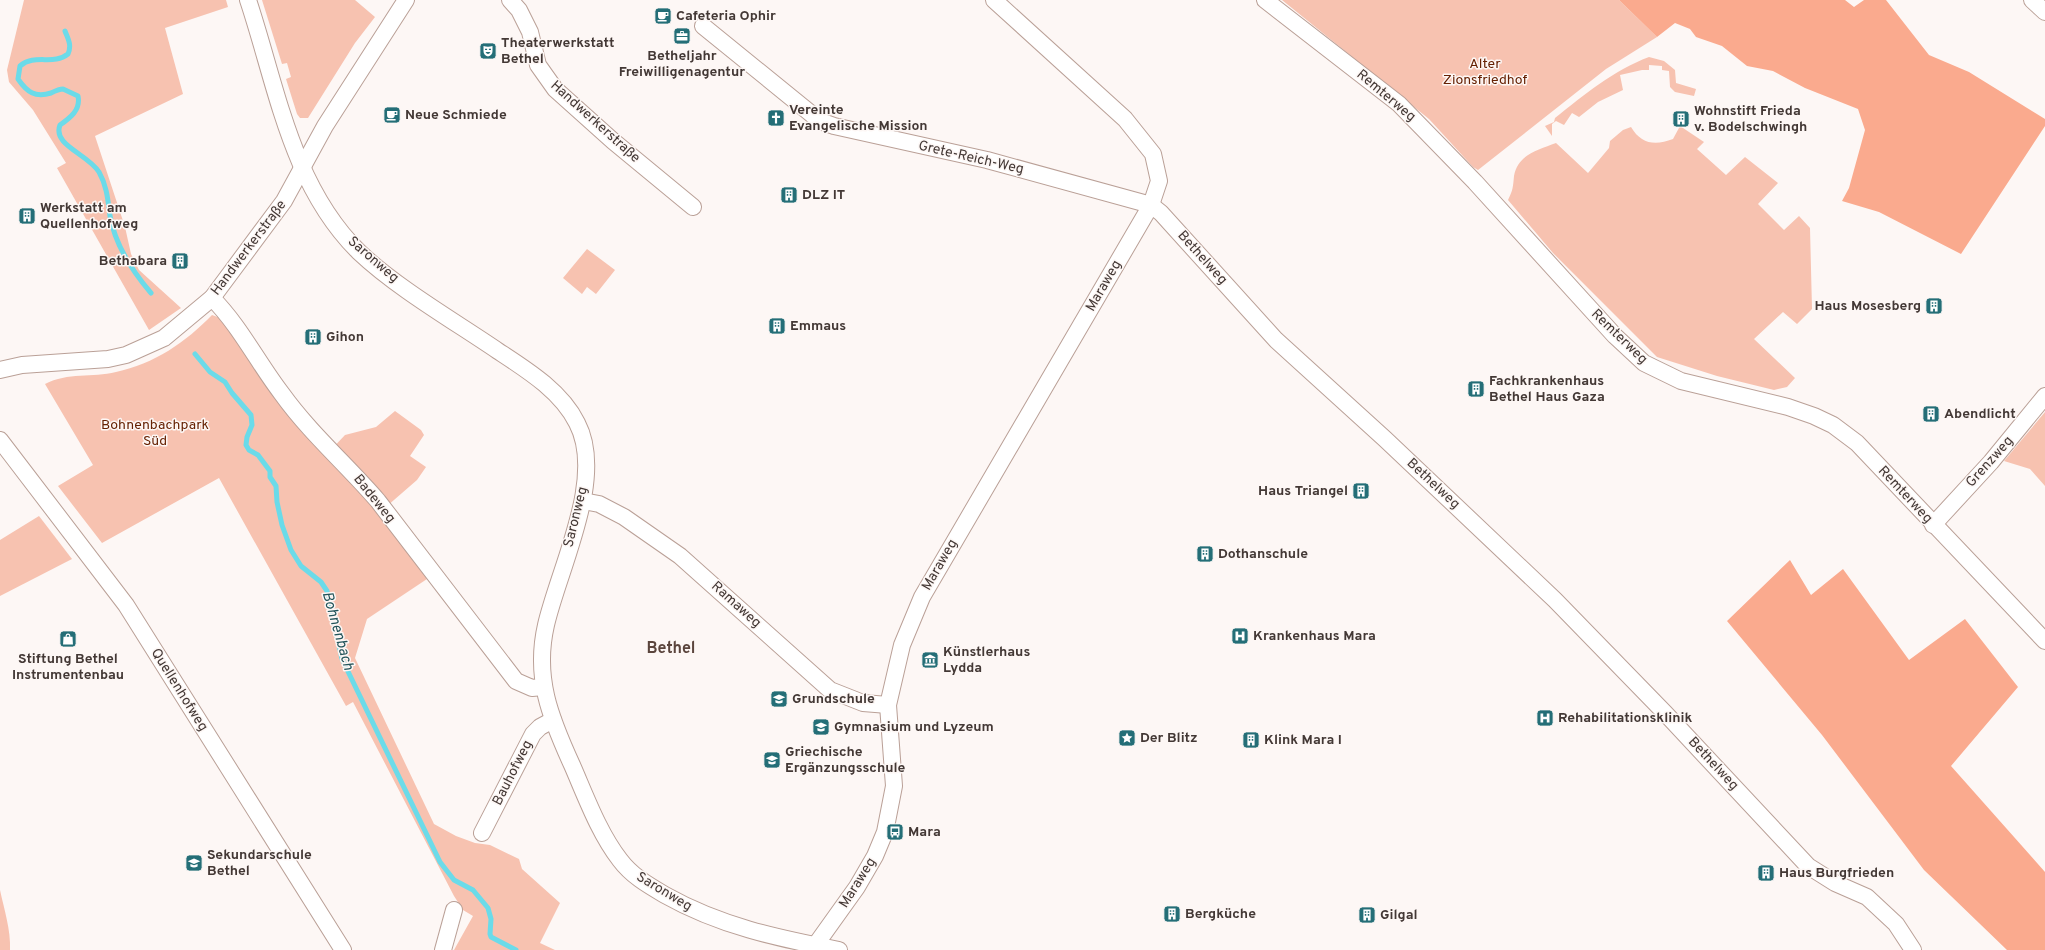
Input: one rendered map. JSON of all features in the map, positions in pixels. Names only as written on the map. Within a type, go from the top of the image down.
[{"type":"street","name":"Saronweg","points":[[248,0],[292,145],[302,168],[330,216],[360,253],[402,286],[537,378],[571,412],[579,425],[584,442],[586,473],[583,500],[546,626],[542,665],[543,687],[553,720],[603,831],[618,858],[628,870],[644,883],[692,910],[763,935],[814,948],[839,950]]},
{"type":"street","name":"Handwerkerstraße","points":[[0,370],[22,365],[108,359],[126,355],[164,338],[212,298],[274,216],[295,184],[314,144],[406,0]]},
{"type":"street","name":"Handwerkerstraße","points":[[510,0],[519,10],[530,32],[538,65],[555,89],[591,122],[693,207]]},
{"type":"street","points":[[994,0],[1125,119],[1153,154],[1159,181],[1151,205]]},
{"type":"street","name":"Remterweg","points":[[1265,0],[1399,104],[1475,182],[1615,336],[1644,363],[1681,381],[1788,408],[1814,416],[1833,425],[1857,443],[1933,525],[2045,641]]},
{"type":"street","points":[[2032,0],[2045,12]]},
{"type":"street","name":"Grete-Reich-Weg","points":[[703,26],[820,121],[834,126],[987,160],[1151,205]]},
{"type":"street","name":"Maraweg","points":[[814,948],[867,870],[885,832],[894,786],[888,705],[902,645],[922,597],[1151,205]]},
{"type":"street","name":"Bethelweg","points":[[1151,205],[1161,213],[1276,340],[1391,444],[1555,600],[1665,713],[1808,866],[1835,883],[1867,897],[1896,924],[1913,950]]},
{"type":"street","name":"Badeweg","points":[[212,298],[225,311],[283,396],[378,501],[516,681],[532,688],[543,687]]},
{"type":"street","name":"Grenzweg","points":[[1933,525],[1991,462],[2045,396]]},
{"type":"street","name":"Quellenhofweg","points":[[0,440],[126,605],[343,950]]},
{"type":"street","name":"Ramaweg","points":[[583,500],[599,504],[624,517],[680,556],[830,690],[863,703],[888,705]]},
{"type":"street","name":"Bauhofweg","points":[[482,833],[533,734],[540,727],[553,720]]},
{"type":"street","points":[[443,950],[454,910]]},
{"type":"green space","points":[[24,0],[226,0],[228,7],[165,28],[183,94],[95,136],[125,227],[131,254],[139,270],[181,308],[149,330],[57,168],[66,163],[33,110],[9,82],[7,70]]},
{"type":"green space","points":[[262,0],[355,0],[375,17],[355,43],[308,118],[300,118],[297,114],[286,79],[291,77],[287,63],[282,64]]},
{"type":"green space","name":"Alter Zionsfriedhof","points":[[1282,0],[1619,0],[1657,37],[1606,69],[1478,170],[1473,167],[1429,119]]},
{"type":"green space","points":[[1649,57],[1664,61],[1675,70],[1676,83],[1696,89],[1694,96],[1675,92],[1670,87],[1669,71],[1662,70],[1662,66],[1649,65],[1649,70],[1620,75],[1623,90],[1598,102],[1579,117],[1572,113],[1564,125],[1556,121],[1552,124],[1552,136],[1545,126],[1554,122],[1555,118],[1612,76],[1636,62]]},
{"type":"green space","points":[[1680,126],[1704,142],[1697,149],[1726,175],[1745,157],[1778,183],[1758,204],[1784,230],[1799,216],[1810,228],[1812,309],[1797,324],[1783,312],[1754,339],[1795,378],[1787,387],[1774,390],[1717,376],[1657,357],[1553,253],[1508,200],[1511,194],[1516,169],[1524,158],[1536,151],[1556,143],[1588,173],[1609,148],[1610,141],[1623,130],[1631,127],[1639,137],[1654,143],[1673,139]]},
{"type":"green space","points":[[587,249],[615,270],[596,294],[587,287],[582,294],[563,278]]},
{"type":"green space","name":"Bohnenbachpark Süd","points":[[212,315],[223,319],[327,454],[345,435],[376,427],[395,411],[421,430],[424,435],[410,456],[426,467],[417,480],[379,513],[427,579],[367,619],[355,658],[434,824],[456,836],[475,843],[490,845],[519,859],[522,869],[560,903],[540,943],[555,950],[454,950],[473,916],[463,910],[454,896],[353,702],[346,706],[219,478],[102,543],[58,486],[93,465],[45,384],[62,378],[107,374],[143,364],[180,343]]},
{"type":"green space","points":[[2045,412],[2045,486],[2030,469],[2004,461]]},
{"type":"green space","points":[[39,516],[72,559],[0,596],[0,540]]},
{"type":"green space","points":[[0,890],[8,927],[10,950],[0,950]]},
{"type":"shaded area","points":[[1619,0],[1845,0],[1854,7],[1864,0],[1886,0],[1929,55],[1969,72],[2045,119],[2045,126],[1961,254],[1879,212],[1842,201],[1849,188],[1865,130],[1858,109],[1805,88],[1773,71],[1747,66],[1722,46],[1696,37],[1690,29],[1675,23],[1657,37]]},
{"type":"shaded area","points":[[1790,560],[1811,595],[1843,569],[1909,660],[1965,619],[2018,687],[1951,766],[2045,872],[2045,950],[2007,950],[1924,870],[1822,735],[1727,621]]},
{"type":"waterway","name":"Bohnenbach","points":[[65,31],[70,45],[68,54],[56,59],[32,60],[26,62],[20,66],[18,79],[32,93],[40,95],[63,89],[78,96],[78,105],[74,113],[60,125],[59,132],[61,138],[66,144],[94,166],[102,177],[108,199],[112,226],[120,247],[131,267],[151,293]]},
{"type":"waterway","name":"Bohnenbach","points":[[195,354],[210,372],[225,382],[232,393],[251,415],[252,425],[247,437],[246,445],[249,450],[258,455],[270,471],[270,477],[276,486],[277,502],[282,525],[291,550],[301,566],[321,582],[327,591],[342,659],[440,862],[454,880],[473,890],[488,908],[491,919],[491,937],[516,950]]},
{"type":"place","name":"Cafeteria Ophir","points":[[663,16]]},
{"type":"place","name":"Betheljahr Freiwilligenagentur","points":[[682,36]]},
{"type":"place","name":"Theaterwerkstatt Bethel","points":[[488,51]]},
{"type":"place","name":"Neue Schmiede","points":[[392,115]]},
{"type":"place","name":"Vereinte Evangelische Mission","points":[[776,118]]},
{"type":"place","name":"Wohnstift Frieda v. Bodelschwingh","points":[[1681,119]]},
{"type":"place","name":"DLZ IT","points":[[789,195]]},
{"type":"place","name":"Werkstatt am Quellenhofweg","points":[[27,216]]},
{"type":"place","name":"Bethabara","points":[[180,261]]},
{"type":"place","name":"Haus Mosesberg","points":[[1934,306]]},
{"type":"place","name":"Emmaus","points":[[777,326]]},
{"type":"place","name":"Gihon","points":[[313,337]]},
{"type":"place","name":"Fachkrankenhaus Bethel Haus Gaza","points":[[1476,389]]},
{"type":"place","name":"Abendlicht","points":[[1931,414]]},
{"type":"place","name":"Haus Triangel","points":[[1361,491]]},
{"type":"place","name":"Dothanschule","points":[[1205,554]]},
{"type":"place","name":"Krankenhaus Mara","points":[[1240,636]]},
{"type":"place","name":"Stiftung Bethel Instrumentenbau","points":[[68,639]]},
{"type":"place","name":"Künstlerhaus Lydda","points":[[930,660]]},
{"type":"place","name":"Grundschule","points":[[779,699]]},
{"type":"place","name":"Rehabilitationsklinik","points":[[1545,718]]},
{"type":"place","name":"Gymnasium und Lyzeum","points":[[821,727]]},
{"type":"place","name":"Der Blitz","points":[[1127,738]]},
{"type":"place","name":"Klink Mara I","points":[[1251,740]]},
{"type":"place","name":"Griechische Ergänzungsschule","points":[[772,760]]},
{"type":"place","name":"Mara","points":[[895,832]]},
{"type":"place","name":"Sekundarschule Bethel","points":[[194,863]]},
{"type":"place","name":"Haus Burgfrieden","points":[[1766,873]]},
{"type":"place","name":"Bergküche","points":[[1172,914]]},
{"type":"place","name":"Gilgal","points":[[1367,915]]},
{"type":"district","name":"Bethel","points":[[671,649]]}]
